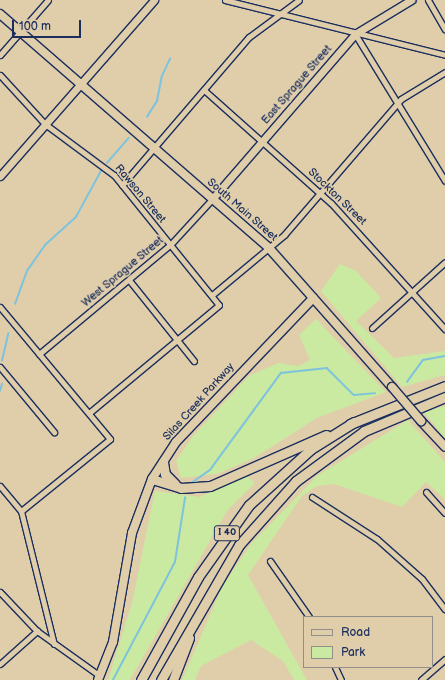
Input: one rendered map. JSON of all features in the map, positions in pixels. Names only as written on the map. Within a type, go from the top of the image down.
[{"type":"highway","name":"I 40","points":[[142,680],[198,577],[249,505],[311,449],[354,422],[445,386]]},
{"type":"highway","name":"I 40","points":[[161,680],[202,605],[239,545],[296,481],[364,431],[445,397]]},
{"type":"highway","points":[[152,479],[181,488],[210,486],[354,422]]},
{"type":"highway","points":[[163,462],[170,481],[181,488]]},
{"type":"highway","points":[[173,680],[202,605]]},
{"type":"main road","points":[[0,176],[154,0]]},
{"type":"main road","name":"East Sprague Street","points":[[213,198],[355,34],[411,0]]},
{"type":"main road","name":"South Main Street","points":[[0,14],[269,248],[445,447]]},
{"type":"main road","name":"Silas Creek Parkway","points":[[99,678],[113,642],[132,533],[152,479],[197,417],[312,298]]},
{"type":"street","points":[[0,55],[48,0]]},
{"type":"street","points":[[225,0],[445,56]]},
{"type":"street","points":[[122,185],[249,37],[278,13],[298,0]]},
{"type":"street","points":[[428,0],[445,29]]},
{"type":"street","points":[[355,34],[445,181]]},
{"type":"street","points":[[212,295],[269,248],[321,193],[398,103],[445,72]]},
{"type":"street","name":"Rawson Street","points":[[0,75],[45,124],[104,167],[122,185],[219,305],[177,340]]},
{"type":"street","name":"Stockton Street","points":[[204,90],[321,193],[445,329]]},
{"type":"street","name":"West Sprague Street","points":[[39,354],[170,245],[213,198]]},
{"type":"street","points":[[372,328],[445,262]]},
{"type":"street","points":[[129,280],[156,311],[194,361]]},
{"type":"street","points":[[0,307],[110,439],[21,511]]},
{"type":"street","points":[[89,413],[177,340]]},
{"type":"street","points":[[0,367],[54,432]]},
{"type":"street","points":[[0,486],[21,511],[54,644]]},
{"type":"street","points":[[426,492],[445,514]]},
{"type":"street","points":[[312,497],[377,539],[422,579],[445,609]]},
{"type":"street","points":[[270,561],[308,616]]},
{"type":"street","points":[[0,592],[37,631],[99,678]]},
{"type":"street","points":[[0,664],[37,631]]},
{"type":"street","points":[[421,680],[445,658]]},
{"type":"street","points":[[335,668],[341,680]]},
{"type":"green space","points":[[340,264],[356,271],[381,298],[356,321],[394,358],[445,351],[445,375],[402,387],[321,291]]},
{"type":"green space","points":[[316,319],[386,392],[317,418],[254,458],[217,474],[181,478],[176,461],[193,436],[249,376],[278,363],[298,366],[310,360],[299,335]]},
{"type":"green space","points":[[445,406],[445,438],[424,412]]},
{"type":"green space","points":[[408,420],[445,462],[445,499],[426,482],[402,507],[334,484],[317,486],[302,496],[248,575],[307,680],[294,680],[283,661],[251,640],[201,666],[195,680],[182,680],[223,585],[251,544],[318,475]]},
{"type":"green space","points":[[245,475],[255,483],[227,511],[130,680],[108,680],[132,603],[155,491],[200,497]]},
{"type":"waterway","points":[[147,117],[157,101],[162,76],[170,59]]},
{"type":"waterway","points":[[107,163],[129,138]]},
{"type":"waterway","points":[[15,304],[27,271],[45,245],[76,217],[101,171]]},
{"type":"waterway","points":[[2,361],[8,334]]},
{"type":"waterway","points":[[407,382],[423,360],[445,356]]},
{"type":"waterway","points":[[190,484],[210,470],[281,373],[327,368],[354,395],[375,393]]},
{"type":"waterway","points":[[0,391],[2,384]]},
{"type":"waterway","points":[[113,680],[175,562],[185,498]]}]
